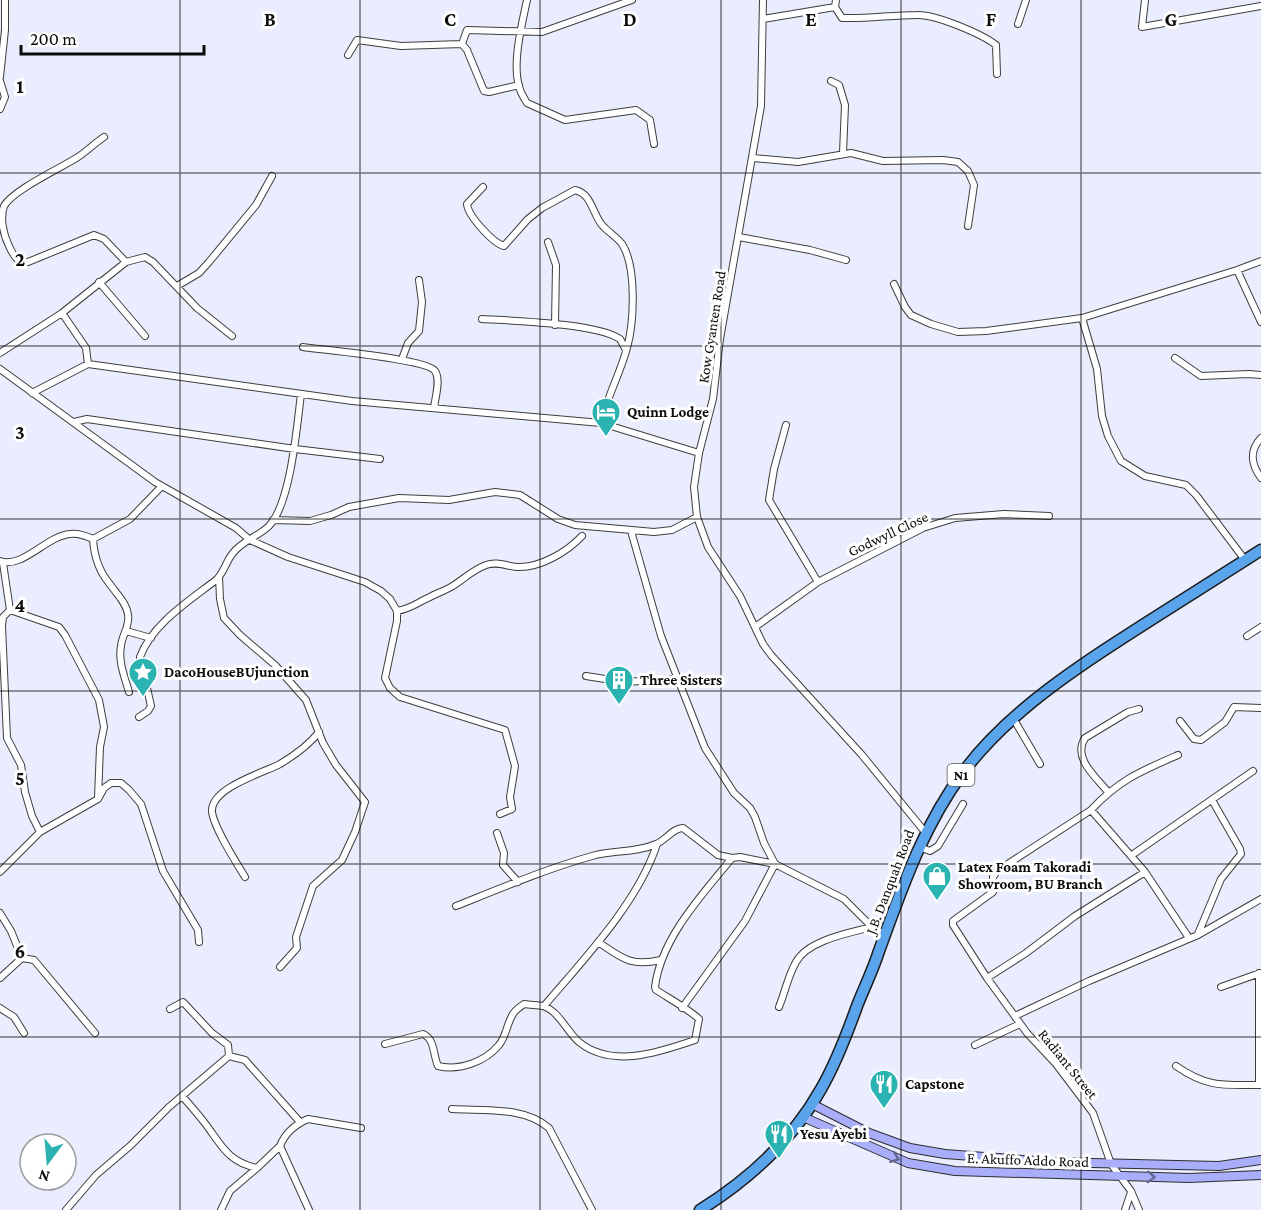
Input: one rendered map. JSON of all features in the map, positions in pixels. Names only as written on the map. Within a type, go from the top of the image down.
[{"type":"highway","name":"J.B. Danquah Road","points":[[803,1117],[821,1089],[839,1052],[925,832],[964,770],[1013,718],[1042,693],[1078,667],[1261,550]]},
{"type":"highway","name":"N1","points":[[700,1210],[735,1186],[756,1168],[803,1117]]},
{"type":"main road","name":"E. Akuffo Addo Road","points":[[812,1104],[869,1133],[910,1148],[945,1154],[1112,1164],[1219,1167],[1261,1160]]},
{"type":"main road","name":"E. Akuffo Addo Road","points":[[803,1117],[908,1163],[955,1171],[1189,1178],[1261,1175]]},
{"type":"street","points":[[0,109],[4,104],[0,79],[6,30],[5,0]]},
{"type":"street","points":[[527,0],[517,65],[519,86],[527,103],[566,120],[636,111],[650,120],[654,144]]},
{"type":"street","points":[[462,44],[467,30],[542,32],[632,0]]},
{"type":"street","name":"Kow Gyanten Road","points":[[763,0],[761,106],[720,339],[711,410],[699,453],[694,487],[697,517],[708,547],[740,596],[763,644],[778,664],[862,755],[925,832]]},
{"type":"street","points":[[1018,24],[1026,0]]},
{"type":"street","points":[[1145,0],[1142,27],[1261,6]]},
{"type":"street","points":[[1238,0],[1239,10]]},
{"type":"street","points":[[763,19],[835,4],[842,18],[863,19],[920,14],[948,22],[987,38],[996,45],[997,74]]},
{"type":"street","points":[[348,56],[357,40],[401,46],[462,44]]},
{"type":"street","points":[[462,44],[486,92],[519,86]]},
{"type":"street","points":[[831,81],[838,85],[845,105],[843,153]]},
{"type":"street","points":[[104,137],[78,157],[4,204],[0,218],[10,249],[15,258],[22,262],[28,262],[94,235],[104,239],[126,262]]},
{"type":"street","points":[[753,158],[798,162],[843,153],[858,154],[882,161],[944,160],[958,162],[968,171],[974,185],[968,226]]},
{"type":"street","points":[[177,286],[199,273],[209,262],[256,205],[272,176]]},
{"type":"street","points":[[483,187],[467,204],[468,212],[497,244],[504,246],[528,219],[575,189],[586,195],[601,224],[621,242],[627,254],[632,291],[630,328],[626,351],[606,402],[601,423]]},
{"type":"street","points":[[739,237],[810,250],[846,260]]},
{"type":"street","points":[[548,242],[556,265],[555,325]]},
{"type":"street","points":[[0,353],[62,312],[126,262],[145,257],[197,308],[232,336]]},
{"type":"street","points":[[894,284],[905,307],[912,315],[931,324],[958,332],[986,331],[1082,318],[1261,261]]},
{"type":"street","points":[[1237,270],[1261,322]]},
{"type":"street","points":[[402,359],[408,343],[419,331],[422,302],[419,280]]},
{"type":"street","points":[[99,282],[145,336]]},
{"type":"street","points":[[62,312],[86,348],[88,364]]},
{"type":"street","points":[[1082,318],[1097,369],[1102,416],[1108,436],[1121,461],[1145,476],[1186,484],[1245,560]]},
{"type":"street","points":[[482,319],[555,325],[615,336],[620,339],[626,351]]},
{"type":"street","points":[[303,347],[402,359],[434,368],[438,381],[434,408]]},
{"type":"street","points":[[1175,358],[1201,376],[1261,375]]},
{"type":"street","points":[[32,393],[88,364],[352,401],[601,423],[699,453]]},
{"type":"street","points":[[0,369],[127,463],[162,486],[236,528],[250,540],[288,557],[365,582],[390,599],[397,611],[385,678],[390,688],[400,697],[505,730],[515,766],[510,797],[512,809],[500,814]]},
{"type":"street","points":[[139,717],[151,706],[140,657],[151,638],[173,614],[219,577],[233,552],[269,526],[273,520],[284,497],[295,449],[301,394]]},
{"type":"street","points":[[74,422],[87,419],[380,459]]},
{"type":"street","points":[[786,425],[774,469],[769,500],[818,582]]},
{"type":"street","points":[[1261,438],[1254,446],[1252,453],[1254,466],[1261,478]]},
{"type":"street","points":[[10,610],[2,562],[20,560],[38,547],[68,534],[79,534],[93,539],[130,519],[162,486]]},
{"type":"street","points":[[273,520],[310,521],[349,507],[399,498],[449,500],[495,492],[520,495],[558,519],[575,525],[654,532],[672,530],[697,517]]},
{"type":"street","name":"Godwyll Close","points":[[755,627],[818,582],[913,533],[955,518],[1004,514],[1049,516]]},
{"type":"street","points":[[631,531],[661,636],[705,748],[734,793],[750,808],[775,864]]},
{"type":"street","points":[[397,611],[411,609],[487,564],[531,566],[571,548],[582,536]]},
{"type":"street","points":[[93,539],[98,564],[128,613],[126,632],[121,646],[121,662],[129,692]]},
{"type":"street","points":[[219,577],[224,618],[275,665],[306,700],[323,743],[336,765],[365,802],[356,832],[342,860],[313,886],[296,937],[297,948],[280,967]]},
{"type":"street","points":[[10,610],[3,617],[2,626],[7,738],[21,765],[25,792],[32,816],[40,832]]},
{"type":"street","points":[[10,610],[59,627],[99,700],[104,727],[100,747],[98,799]]},
{"type":"street","points":[[1247,636],[1261,627]]},
{"type":"street","points":[[126,632],[151,638]]},
{"type":"street","points":[[586,676],[624,682],[678,679]]},
{"type":"street","points":[[1180,721],[1194,739],[1201,740],[1225,722],[1234,707],[1261,708]]},
{"type":"street","points":[[1108,792],[1083,760],[1080,754],[1082,743],[1085,738],[1128,712],[1139,709]]},
{"type":"street","points":[[1013,718],[1040,764]]},
{"type":"street","points":[[246,877],[228,848],[212,811],[216,798],[230,787],[281,763],[310,743],[319,732]]},
{"type":"street","points":[[0,741],[7,738]]},
{"type":"street","points":[[1178,755],[1125,779],[1108,792],[1091,810],[1132,855],[1189,938]]},
{"type":"street","points":[[1132,855],[1253,771]]},
{"type":"street","points":[[0,872],[40,832],[98,799],[104,788],[111,783],[121,783],[141,804],[163,872],[198,930],[199,942]]},
{"type":"street","points":[[1198,935],[1221,879],[1241,854],[1212,800]]},
{"type":"street","points":[[919,847],[930,851],[938,846],[963,804]]},
{"type":"street","name":"Radiant Street","points":[[1091,810],[997,871],[993,877],[993,892],[953,921],[953,926],[1020,1024],[1056,1064],[1093,1113],[1112,1164],[1131,1191],[1139,1210]]},
{"type":"street","points":[[456,906],[594,855],[637,850],[657,844],[679,828],[683,828],[718,855],[775,864],[844,899],[872,927],[885,935]]},
{"type":"street","points":[[497,833],[504,853],[503,865],[518,882]]},
{"type":"street","points":[[544,1006],[598,942],[650,864],[657,844]]},
{"type":"street","points":[[385,1044],[423,1034],[431,1040],[438,1066],[468,1065],[483,1059],[500,1044],[513,1013],[524,1004],[544,1006],[579,1042],[596,1053],[630,1056],[655,1053],[695,1040],[699,1019],[655,987],[661,960],[684,920],[732,858]]},
{"type":"street","points":[[682,1008],[745,921],[775,864]]},
{"type":"street","points":[[987,978],[1026,953],[1075,916],[1145,872]]},
{"type":"street","points":[[1015,1016],[1089,981],[1198,935],[1261,899]]},
{"type":"street","points":[[0,913],[11,931],[22,958]]},
{"type":"street","points":[[779,1007],[797,959],[808,949],[836,936],[872,927]]},
{"type":"street","points":[[598,942],[625,960],[644,964],[661,960]]},
{"type":"street","points":[[0,978],[22,958]]},
{"type":"street","points":[[22,958],[34,960],[95,1033]]},
{"type":"street","points":[[1176,1066],[1202,1082],[1223,1085],[1260,1085],[1260,973],[1221,987]]},
{"type":"street","points":[[170,1009],[183,1002],[212,1033],[228,1046],[229,1056]]},
{"type":"street","points":[[0,1008],[14,1017],[24,1033]]},
{"type":"street","points":[[975,1045],[1020,1024]]},
{"type":"street","points":[[66,1210],[96,1175],[229,1056]]},
{"type":"street","points":[[229,1056],[245,1060],[300,1122]]},
{"type":"street","points":[[182,1096],[205,1123],[219,1146],[231,1158],[257,1168]]},
{"type":"street","points":[[452,1109],[520,1113],[539,1119],[549,1128],[591,1210]]},
{"type":"street","points":[[221,1210],[230,1191],[280,1146],[285,1134],[300,1122],[312,1119],[360,1128]]},
{"type":"street","points":[[280,1146],[309,1210]]},
{"type":"street","points":[[1125,1210],[1131,1191]]},
{"type":"place","name":"Quinn Lodge","points":[[606,438]]},
{"type":"place","name":"DacoHouseBUjunction","points":[[143,698]]},
{"type":"place","name":"Three Sisters","points":[[619,706]]},
{"type":"place","name":"Latex Foam Takoradi Showroom, BU Branch","points":[[937,902]]},
{"type":"place","name":"Capstone","points":[[884,1110]]},
{"type":"place","name":"Yesu Ayebi","points":[[779,1160]]}]
